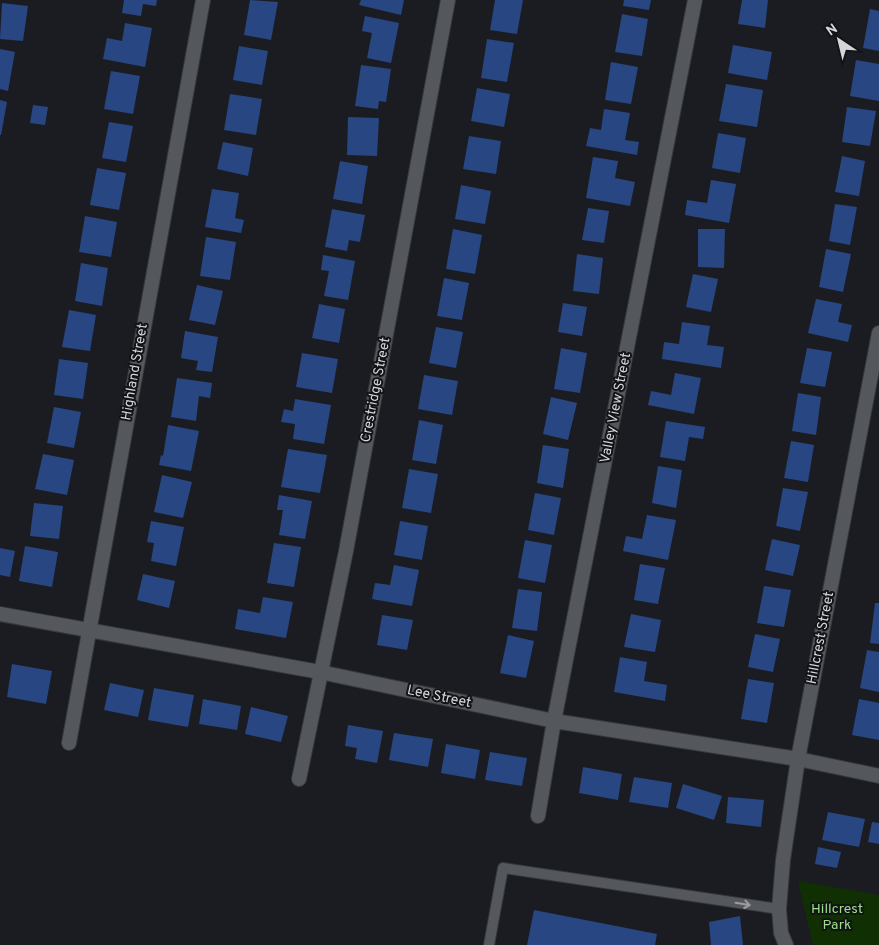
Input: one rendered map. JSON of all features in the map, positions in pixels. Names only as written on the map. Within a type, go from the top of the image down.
[{"type":"street","name":"Highland Street","points":[[69,743],[203,0]]},
{"type":"street","name":"Crestridge Street","points":[[299,780],[346,551],[448,0]]},
{"type":"street","name":"Valley View Street","points":[[538,816],[554,721],[695,0]]},
{"type":"street","name":"Hillcrest Street","points":[[786,945],[781,932],[779,909],[783,860],[798,759],[879,333]]},
{"type":"street","name":"Lee Street","points":[[0,614],[320,672],[554,721],[798,759],[879,776]]},
{"type":"lane","points":[[489,945],[503,868],[779,909]]},
{"type":"green space","name":"Hillcrest Park","points":[[798,881],[879,895],[879,945],[813,945]]},
{"type":"building","points":[[124,0],[157,0],[156,6],[143,4],[141,16],[122,13]]},
{"type":"building","points":[[250,0],[278,2],[271,40],[244,35]]},
{"type":"building","points":[[361,0],[404,0],[401,15],[359,5]]},
{"type":"building","points":[[495,0],[523,0],[517,34],[490,30]]},
{"type":"building","points":[[624,0],[651,0],[649,10],[623,6]]},
{"type":"building","points":[[742,0],[768,0],[765,28],[738,24]]},
{"type":"building","points":[[2,3],[28,6],[23,41],[0,39]]},
{"type":"building","points":[[870,9],[879,11],[879,51],[863,48]]},
{"type":"building","points":[[622,14],[648,19],[642,56],[615,52]]},
{"type":"building","points":[[365,16],[399,23],[391,63],[367,58],[372,33],[362,31]]},
{"type":"building","points":[[125,23],[152,28],[145,67],[103,59],[107,38],[122,41]]},
{"type":"building","points":[[487,39],[514,43],[507,82],[481,78]]},
{"type":"building","points":[[733,45],[772,52],[767,80],[728,73]]},
{"type":"building","points":[[239,46],[268,51],[262,85],[233,80]]},
{"type":"building","points":[[0,49],[15,52],[8,91],[0,89]]},
{"type":"building","points":[[856,60],[879,64],[879,101],[850,96]]},
{"type":"building","points":[[611,62],[638,67],[631,104],[605,100]]},
{"type":"building","points":[[361,65],[391,69],[386,102],[379,101],[378,109],[355,106]]},
{"type":"building","points":[[111,71],[140,76],[133,114],[104,109]]},
{"type":"building","points":[[726,84],[763,90],[757,127],[719,121]]},
{"type":"building","points":[[477,88],[510,94],[504,127],[471,121]]},
{"type":"building","points":[[230,94],[262,99],[256,135],[224,130]]},
{"type":"building","points":[[0,100],[7,102],[1,135],[0,135]]},
{"type":"building","points":[[33,105],[48,107],[45,125],[30,123]]},
{"type":"building","points":[[847,107],[876,111],[870,146],[842,142]]},
{"type":"building","points":[[604,109],[630,113],[625,140],[639,142],[637,155],[586,146],[590,128],[601,130]]},
{"type":"building","points":[[348,117],[379,118],[377,156],[347,155]]},
{"type":"building","points":[[109,122],[133,126],[126,162],[102,158]]},
{"type":"building","points":[[718,133],[746,138],[740,173],[712,168]]},
{"type":"building","points":[[469,136],[501,141],[496,174],[463,169]]},
{"type":"building","points":[[223,142],[253,148],[248,176],[217,169]]},
{"type":"building","points":[[842,156],[865,161],[859,196],[835,192]]},
{"type":"building","points":[[593,157],[618,161],[615,178],[635,182],[630,206],[586,198]]},
{"type":"building","points":[[340,161],[368,166],[362,204],[333,199]]},
{"type":"building","points":[[97,168],[126,173],[119,210],[90,205]]},
{"type":"building","points":[[711,180],[736,184],[729,223],[685,215],[687,200],[707,203]]},
{"type":"building","points":[[461,185],[491,191],[485,224],[455,219]]},
{"type":"building","points":[[212,189],[239,193],[235,218],[244,220],[241,233],[205,227]]},
{"type":"building","points":[[835,204],[857,207],[850,245],[829,241]]},
{"type":"building","points":[[588,208],[609,211],[604,243],[582,240]]},
{"type":"building","points":[[332,209],[365,215],[360,242],[349,240],[347,251],[325,247]]},
{"type":"building","points":[[85,216],[117,222],[111,257],[79,252]]},
{"type":"building","points":[[453,229],[482,235],[475,274],[446,269]]},
{"type":"building","points":[[698,229],[725,229],[724,268],[698,267]]},
{"type":"building","points":[[206,237],[236,242],[230,280],[200,276]]},
{"type":"building","points":[[826,249],[851,254],[843,292],[819,287]]},
{"type":"building","points":[[577,254],[603,258],[599,294],[573,291]]},
{"type":"building","points":[[323,255],[355,261],[348,300],[324,296],[329,271],[321,270]]},
{"type":"building","points":[[81,263],[108,268],[102,306],[75,301]]},
{"type":"building","points":[[693,274],[718,279],[711,312],[686,307]]},
{"type":"building","points":[[444,278],[469,283],[462,320],[437,316]]},
{"type":"building","points":[[197,285],[223,291],[215,325],[189,320]]},
{"type":"building","points":[[816,299],[842,304],[838,322],[852,325],[848,342],[808,333]]},
{"type":"building","points":[[563,303],[587,307],[582,336],[558,332]]},
{"type":"building","points":[[319,304],[345,309],[339,343],[312,338]]},
{"type":"building","points":[[69,310],[96,315],[90,351],[62,347]]},
{"type":"building","points":[[682,322],[710,326],[707,345],[724,347],[721,368],[662,359],[664,342],[679,344]]},
{"type":"building","points":[[436,327],[463,332],[456,368],[429,363]]},
{"type":"building","points":[[185,331],[218,337],[212,372],[196,370],[198,361],[181,358]]},
{"type":"building","points":[[561,348],[587,353],[580,393],[554,389]]},
{"type":"building","points":[[807,348],[832,352],[825,387],[800,383]]},
{"type":"building","points":[[302,353],[338,359],[332,393],[296,387]]},
{"type":"building","points":[[59,359],[88,363],[83,399],[54,395]]},
{"type":"building","points":[[675,373],[701,378],[694,414],[648,405],[651,391],[671,395]]},
{"type":"building","points":[[424,375],[458,381],[452,415],[418,409]]},
{"type":"building","points":[[177,378],[212,383],[210,398],[199,396],[196,421],[171,417]]},
{"type":"building","points":[[798,393],[821,397],[816,435],[792,431]]},
{"type":"building","points":[[551,397],[577,403],[568,440],[543,434]]},
{"type":"building","points":[[295,399],[331,405],[324,444],[293,439],[295,424],[281,422],[284,409],[293,411]]},
{"type":"building","points":[[54,407],[81,412],[74,448],[47,443]]},
{"type":"building","points":[[419,420],[443,425],[436,464],[412,460]]},
{"type":"building","points":[[666,421],[705,427],[703,439],[689,437],[685,461],[660,457]]},
{"type":"building","points":[[168,425],[199,431],[191,471],[159,465],[161,455],[163,456]]},
{"type":"building","points":[[791,441],[814,445],[808,482],[784,478]]},
{"type":"building","points":[[543,445],[569,449],[563,488],[537,483]]},
{"type":"building","points":[[288,449],[327,455],[320,493],[281,487]]},
{"type":"building","points":[[43,454],[74,460],[67,495],[35,489]]},
{"type":"building","points":[[658,466],[682,470],[676,508],[652,503]]},
{"type":"building","points":[[409,469],[438,474],[431,513],[402,508]]},
{"type":"building","points":[[162,475],[192,482],[183,518],[154,512]]},
{"type":"building","points":[[783,488],[808,492],[800,531],[776,526]]},
{"type":"building","points":[[535,493],[561,498],[554,535],[528,530]]},
{"type":"building","points":[[279,495],[312,501],[305,539],[279,535],[283,510],[277,510]]},
{"type":"building","points":[[34,503],[63,506],[59,539],[30,536]]},
{"type":"building","points":[[647,515],[676,520],[668,560],[623,551],[626,536],[642,539]]},
{"type":"building","points":[[151,521],[184,527],[176,566],[151,561],[154,543],[147,542]]},
{"type":"building","points":[[400,521],[428,526],[422,560],[394,555]]},
{"type":"building","points":[[772,539],[800,545],[793,576],[765,570]]},
{"type":"building","points":[[525,540],[552,545],[545,583],[518,578]]},
{"type":"building","points":[[274,543],[301,547],[294,587],[267,583]]},
{"type":"building","points":[[25,546],[58,552],[52,587],[19,581]]},
{"type":"building","points":[[0,548],[15,551],[10,577],[0,575]]},
{"type":"building","points":[[640,564],[665,568],[658,604],[634,600]]},
{"type":"building","points":[[394,565],[419,570],[412,606],[372,599],[375,583],[390,585]]},
{"type":"building","points":[[143,574],[175,581],[169,608],[137,600]]},
{"type":"building","points":[[764,586],[791,590],[784,627],[757,623]]},
{"type":"building","points":[[518,589],[542,592],[537,631],[512,628]]},
{"type":"building","points":[[263,597],[293,602],[286,638],[235,629],[238,609],[260,613]]},
{"type":"building","points":[[875,603],[879,603],[879,644],[870,643]]},
{"type":"building","points":[[631,614],[661,620],[655,652],[624,647]]},
{"type":"building","points":[[382,615],[413,620],[407,650],[377,645]]},
{"type":"building","points":[[755,634],[780,639],[773,672],[748,667]]},
{"type":"building","points":[[508,635],[534,641],[526,678],[500,673]]},
{"type":"building","points":[[867,650],[879,652],[879,692],[860,688]]},
{"type":"building","points":[[620,657],[647,662],[644,681],[667,685],[665,701],[614,692]]},
{"type":"building","points":[[12,664],[52,671],[46,704],[7,697]]},
{"type":"building","points":[[748,679],[774,683],[767,723],[741,719]]},
{"type":"building","points":[[110,683],[144,690],[138,717],[104,710]]},
{"type":"building","points":[[154,688],[194,695],[188,727],[148,720]]},
{"type":"building","points":[[203,699],[241,706],[237,730],[199,724]]},
{"type":"building","points":[[859,699],[879,703],[879,740],[852,735]]},
{"type":"building","points":[[251,707],[288,716],[281,742],[245,734]]},
{"type":"building","points":[[348,725],[383,731],[377,763],[355,759],[357,748],[345,746]]},
{"type":"building","points":[[394,733],[433,739],[428,767],[389,760]]},
{"type":"building","points":[[446,744],[480,750],[475,779],[441,773]]},
{"type":"building","points":[[490,752],[527,758],[522,786],[485,780]]},
{"type":"building","points":[[583,767],[622,774],[618,800],[579,793]]},
{"type":"building","points":[[634,777],[672,783],[668,808],[629,802]]},
{"type":"building","points":[[683,784],[722,796],[714,820],[676,808]]},
{"type":"building","points":[[728,797],[764,800],[761,827],[726,823]]},
{"type":"building","points":[[828,812],[865,819],[859,847],[822,840]]},
{"type":"building","points":[[872,822],[879,823],[879,844],[868,842]]},
{"type":"building","points":[[818,847],[841,852],[837,868],[815,864]]},
{"type":"building","points":[[534,910],[657,934],[655,945],[527,945]]},
{"type":"building","points":[[740,916],[743,945],[711,945],[709,922]]}]
